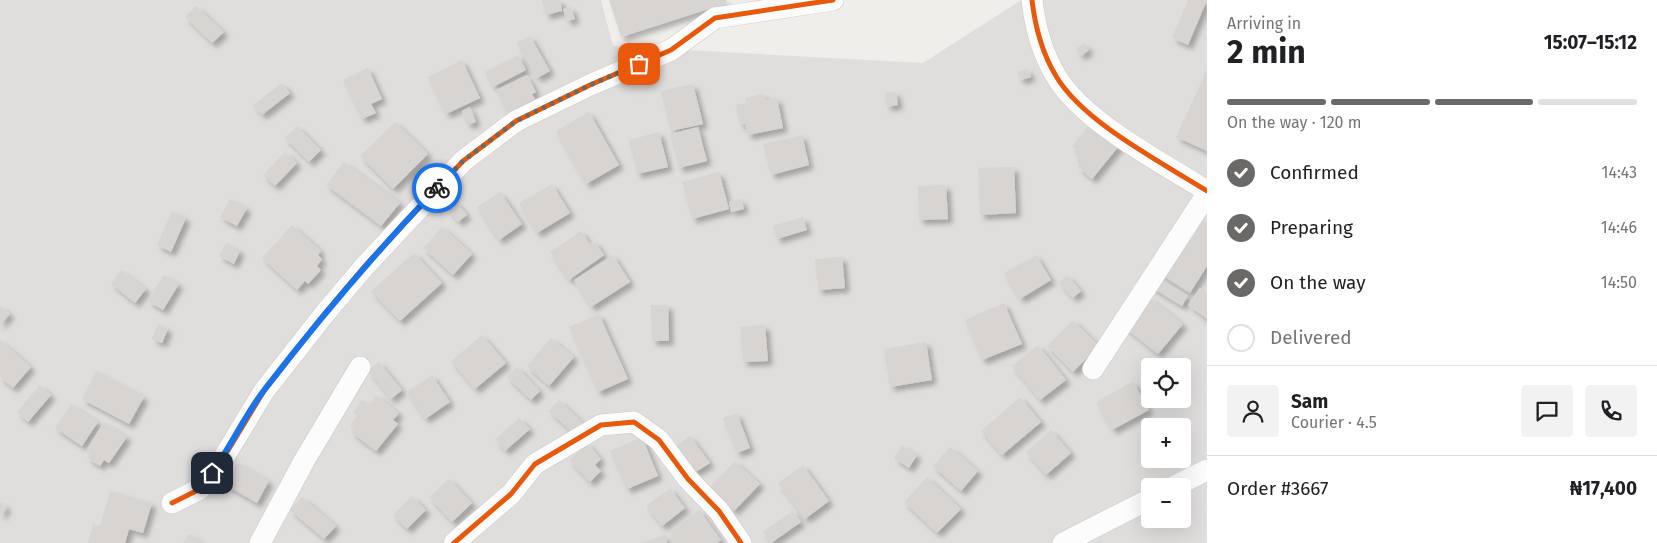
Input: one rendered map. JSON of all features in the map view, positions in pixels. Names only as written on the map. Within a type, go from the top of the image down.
[{"type":"street","points":[[172,503],[200,489],[224,457],[264,391],[320,319],[370,260],[463,161],[516,121],[590,85],[671,50],[715,18],[833,0]]},
{"type":"street","points":[[1032,0],[1033,12],[1043,49],[1057,77],[1077,102],[1095,118],[1130,143],[1207,192],[1093,369]]},
{"type":"street","points":[[260,543],[304,461],[360,367]]},
{"type":"street","points":[[454,543],[511,494],[535,464],[601,426],[634,422],[659,440],[688,479],[719,511],[741,543]]},
{"type":"street","points":[[1191,478],[1207,470]]},
{"type":"street","points":[[1063,543],[1141,504]]},
{"type":"shaded area","points":[[0,0],[601,0],[613,46],[923,63],[1021,0],[1207,0],[1207,543],[0,543]]},
{"type":"building","points":[[542,0],[560,0],[562,11],[546,15]]},
{"type":"building","points":[[609,0],[726,0],[727,3],[621,37]]},
{"type":"building","points":[[1188,0],[1207,0],[1188,45],[1172,38]]},
{"type":"building","points":[[196,6],[224,32],[212,43],[185,17]]},
{"type":"building","points":[[571,7],[575,19],[567,21],[563,9]]},
{"type":"building","points":[[530,36],[550,71],[537,78],[517,43]]},
{"type":"building","points":[[1084,43],[1089,50],[1081,56],[1076,49]]},
{"type":"building","points":[[518,55],[526,70],[493,87],[485,72]]},
{"type":"building","points":[[462,60],[480,98],[446,114],[428,77]]},
{"type":"building","points":[[368,68],[382,99],[371,104],[376,113],[362,119],[343,80]]},
{"type":"building","points":[[1028,69],[1031,77],[1020,80],[1017,72]]},
{"type":"building","points":[[1207,70],[1207,151],[1176,137]]},
{"type":"building","points":[[527,75],[536,92],[532,94],[535,99],[508,113],[496,90]]},
{"type":"building","points":[[282,83],[290,93],[262,115],[253,105]]},
{"type":"building","points":[[693,84],[703,124],[671,131],[661,91]]},
{"type":"building","points":[[896,92],[898,105],[887,107],[885,93]]},
{"type":"building","points":[[764,94],[766,100],[777,98],[783,128],[748,135],[745,124],[740,125],[736,105],[747,103],[745,98]]},
{"type":"building","points":[[470,107],[476,122],[468,125],[462,111]]},
{"type":"building","points":[[589,112],[619,165],[586,184],[556,131]]},
{"type":"building","points":[[395,122],[428,154],[393,189],[360,156]]},
{"type":"building","points":[[1091,123],[1119,146],[1092,179],[1078,167],[1082,161],[1075,156],[1079,152],[1072,146]]},
{"type":"building","points":[[297,126],[321,150],[309,162],[285,138]]},
{"type":"building","points":[[698,127],[707,161],[679,168],[670,134]]},
{"type":"building","points":[[659,132],[668,167],[637,174],[629,140]]},
{"type":"building","points":[[802,135],[809,165],[771,175],[763,144]]},
{"type":"building","points":[[285,152],[297,163],[275,186],[263,175]]},
{"type":"building","points":[[344,162],[400,203],[381,226],[326,185]]},
{"type":"building","points":[[1014,167],[1016,213],[980,215],[978,168]]},
{"type":"building","points":[[719,172],[729,209],[692,219],[682,182]]},
{"type":"building","points":[[552,184],[570,213],[537,233],[519,203]]},
{"type":"building","points":[[946,185],[948,219],[919,220],[918,186]]},
{"type":"building","points":[[500,192],[522,224],[499,240],[477,207]]},
{"type":"building","points":[[230,199],[247,208],[237,226],[220,217]]},
{"type":"building","points":[[741,199],[744,209],[731,212],[729,202]]},
{"type":"building","points":[[456,202],[467,215],[458,222],[447,208]]},
{"type":"building","points":[[172,211],[186,218],[171,252],[157,245]]},
{"type":"building","points":[[803,217],[807,230],[777,239],[773,226]]},
{"type":"building","points":[[1195,217],[1207,225],[1207,266],[1190,293],[1159,273]]},
{"type":"building","points":[[292,225],[321,251],[318,255],[322,259],[317,266],[321,270],[308,284],[305,281],[297,290],[262,258]]},
{"type":"building","points":[[442,227],[472,254],[453,275],[423,248]]},
{"type":"building","points":[[581,231],[590,244],[594,241],[604,255],[569,280],[550,252]]},
{"type":"building","points":[[226,243],[240,251],[234,264],[219,256]]},
{"type":"building","points":[[414,253],[442,283],[400,321],[371,291]]},
{"type":"building","points":[[613,255],[630,282],[591,307],[574,280]]},
{"type":"building","points":[[1036,255],[1051,280],[1020,299],[1004,273]]},
{"type":"building","points":[[842,257],[845,288],[818,290],[815,259]]},
{"type":"building","points":[[121,270],[146,289],[135,303],[111,284]]},
{"type":"building","points":[[164,275],[179,284],[163,310],[148,301]]},
{"type":"building","points":[[1067,275],[1081,291],[1073,298],[1059,283]]},
{"type":"building","points":[[1156,276],[1188,296],[1182,306],[1149,286]]},
{"type":"building","points":[[1200,288],[1207,293],[1207,319],[1188,305]]},
{"type":"building","points":[[1149,297],[1183,324],[1158,354],[1124,327]]},
{"type":"building","points":[[1004,303],[1022,344],[982,360],[965,320]]},
{"type":"building","points":[[0,305],[10,314],[0,325]]},
{"type":"building","points":[[651,305],[668,305],[669,341],[652,341]]},
{"type":"building","points":[[599,314],[628,379],[598,392],[569,327]]},
{"type":"building","points":[[1073,320],[1099,346],[1073,372],[1047,346]]},
{"type":"building","points":[[158,324],[168,329],[162,343],[152,339]]},
{"type":"building","points":[[765,325],[768,361],[743,362],[740,327]]},
{"type":"building","points":[[482,335],[506,363],[475,389],[451,361]]},
{"type":"building","points":[[551,338],[574,357],[549,386],[527,366]]},
{"type":"building","points":[[0,340],[31,367],[13,388],[0,377]]},
{"type":"building","points":[[926,342],[932,380],[890,387],[884,349]]},
{"type":"building","points":[[1038,345],[1066,380],[1040,400],[1012,366]]},
{"type":"building","points":[[379,362],[402,390],[391,399],[368,371]]},
{"type":"building","points":[[517,367],[540,391],[531,400],[507,377]]},
{"type":"building","points":[[96,371],[144,397],[129,424],[82,399]]},
{"type":"building","points":[[432,375],[450,402],[425,419],[407,392]]},
{"type":"building","points":[[1133,381],[1141,396],[1141,408],[1148,408],[1149,410],[1112,430],[1096,402]]},
{"type":"building","points":[[40,385],[51,395],[28,422],[17,412]]},
{"type":"building","points":[[376,395],[399,413],[393,420],[398,424],[376,451],[351,432],[354,428],[350,425],[357,416],[353,413],[362,400],[369,405]]},
{"type":"building","points":[[1020,397],[1041,422],[1002,455],[981,431]]},
{"type":"building","points":[[559,400],[584,424],[574,434],[549,411]]},
{"type":"building","points":[[71,404],[98,422],[82,446],[55,428]]},
{"type":"building","points":[[737,413],[750,448],[737,453],[723,418]]},
{"type":"building","points":[[519,418],[530,429],[505,451],[495,439]]},
{"type":"building","points":[[104,422],[127,437],[109,463],[104,460],[100,466],[87,458],[91,452],[87,449]]},
{"type":"building","points":[[1051,430],[1071,453],[1046,475],[1026,452]]},
{"type":"building","points":[[690,436],[710,463],[694,473],[675,447]]},
{"type":"building","points":[[642,437],[658,476],[627,489],[610,451]]},
{"type":"building","points":[[587,443],[601,459],[595,465],[601,471],[590,482],[569,460]]},
{"type":"building","points":[[902,445],[917,455],[909,468],[894,458]]},
{"type":"building","points":[[950,447],[978,471],[961,491],[933,466]]},
{"type":"building","points":[[735,461],[760,484],[734,511],[709,488]]},
{"type":"building","points":[[238,463],[269,481],[257,503],[225,485]]},
{"type":"building","points":[[803,465],[829,501],[805,519],[778,483]]},
{"type":"building","points":[[927,477],[961,509],[937,533],[904,502]]},
{"type":"building","points":[[449,479],[472,503],[452,522],[429,497]]},
{"type":"building","points":[[670,488],[685,508],[662,526],[646,506]]},
{"type":"building","points":[[110,491],[152,503],[143,533],[129,529],[125,543],[88,543],[93,524],[100,526]]},
{"type":"building","points":[[412,496],[426,510],[407,529],[393,515]]},
{"type":"building","points":[[302,497],[336,526],[324,539],[290,510]]},
{"type":"building","points":[[0,502],[7,507],[0,517]]},
{"type":"building","points":[[699,510],[721,540],[717,543],[678,543],[670,531]]},
{"type":"building","points":[[792,511],[801,522],[771,543],[763,532]]},
{"type":"building","points":[[189,534],[202,543],[183,543]]},
{"type":"building","points":[[665,535],[667,543],[640,543]]},
{"type":"cycle path","points":[[172,503],[200,489],[224,457],[264,391],[326,312],[364,267],[463,161],[516,121],[590,85],[671,50],[715,18],[833,0]]},
{"type":"cycle path","points":[[1032,0],[1043,49],[1056,76],[1068,93],[1124,140],[1207,191]]},
{"type":"cycle path","points":[[454,543],[511,494],[535,464],[601,425],[634,422],[659,440],[688,479],[719,511],[741,543]]},
{"type":"way so far","points":[[437,188],[463,161],[516,121],[590,85],[639,64]]},
{"type":"route","points":[[212,473],[224,457],[264,391],[326,312],[364,267],[437,188]]}]
